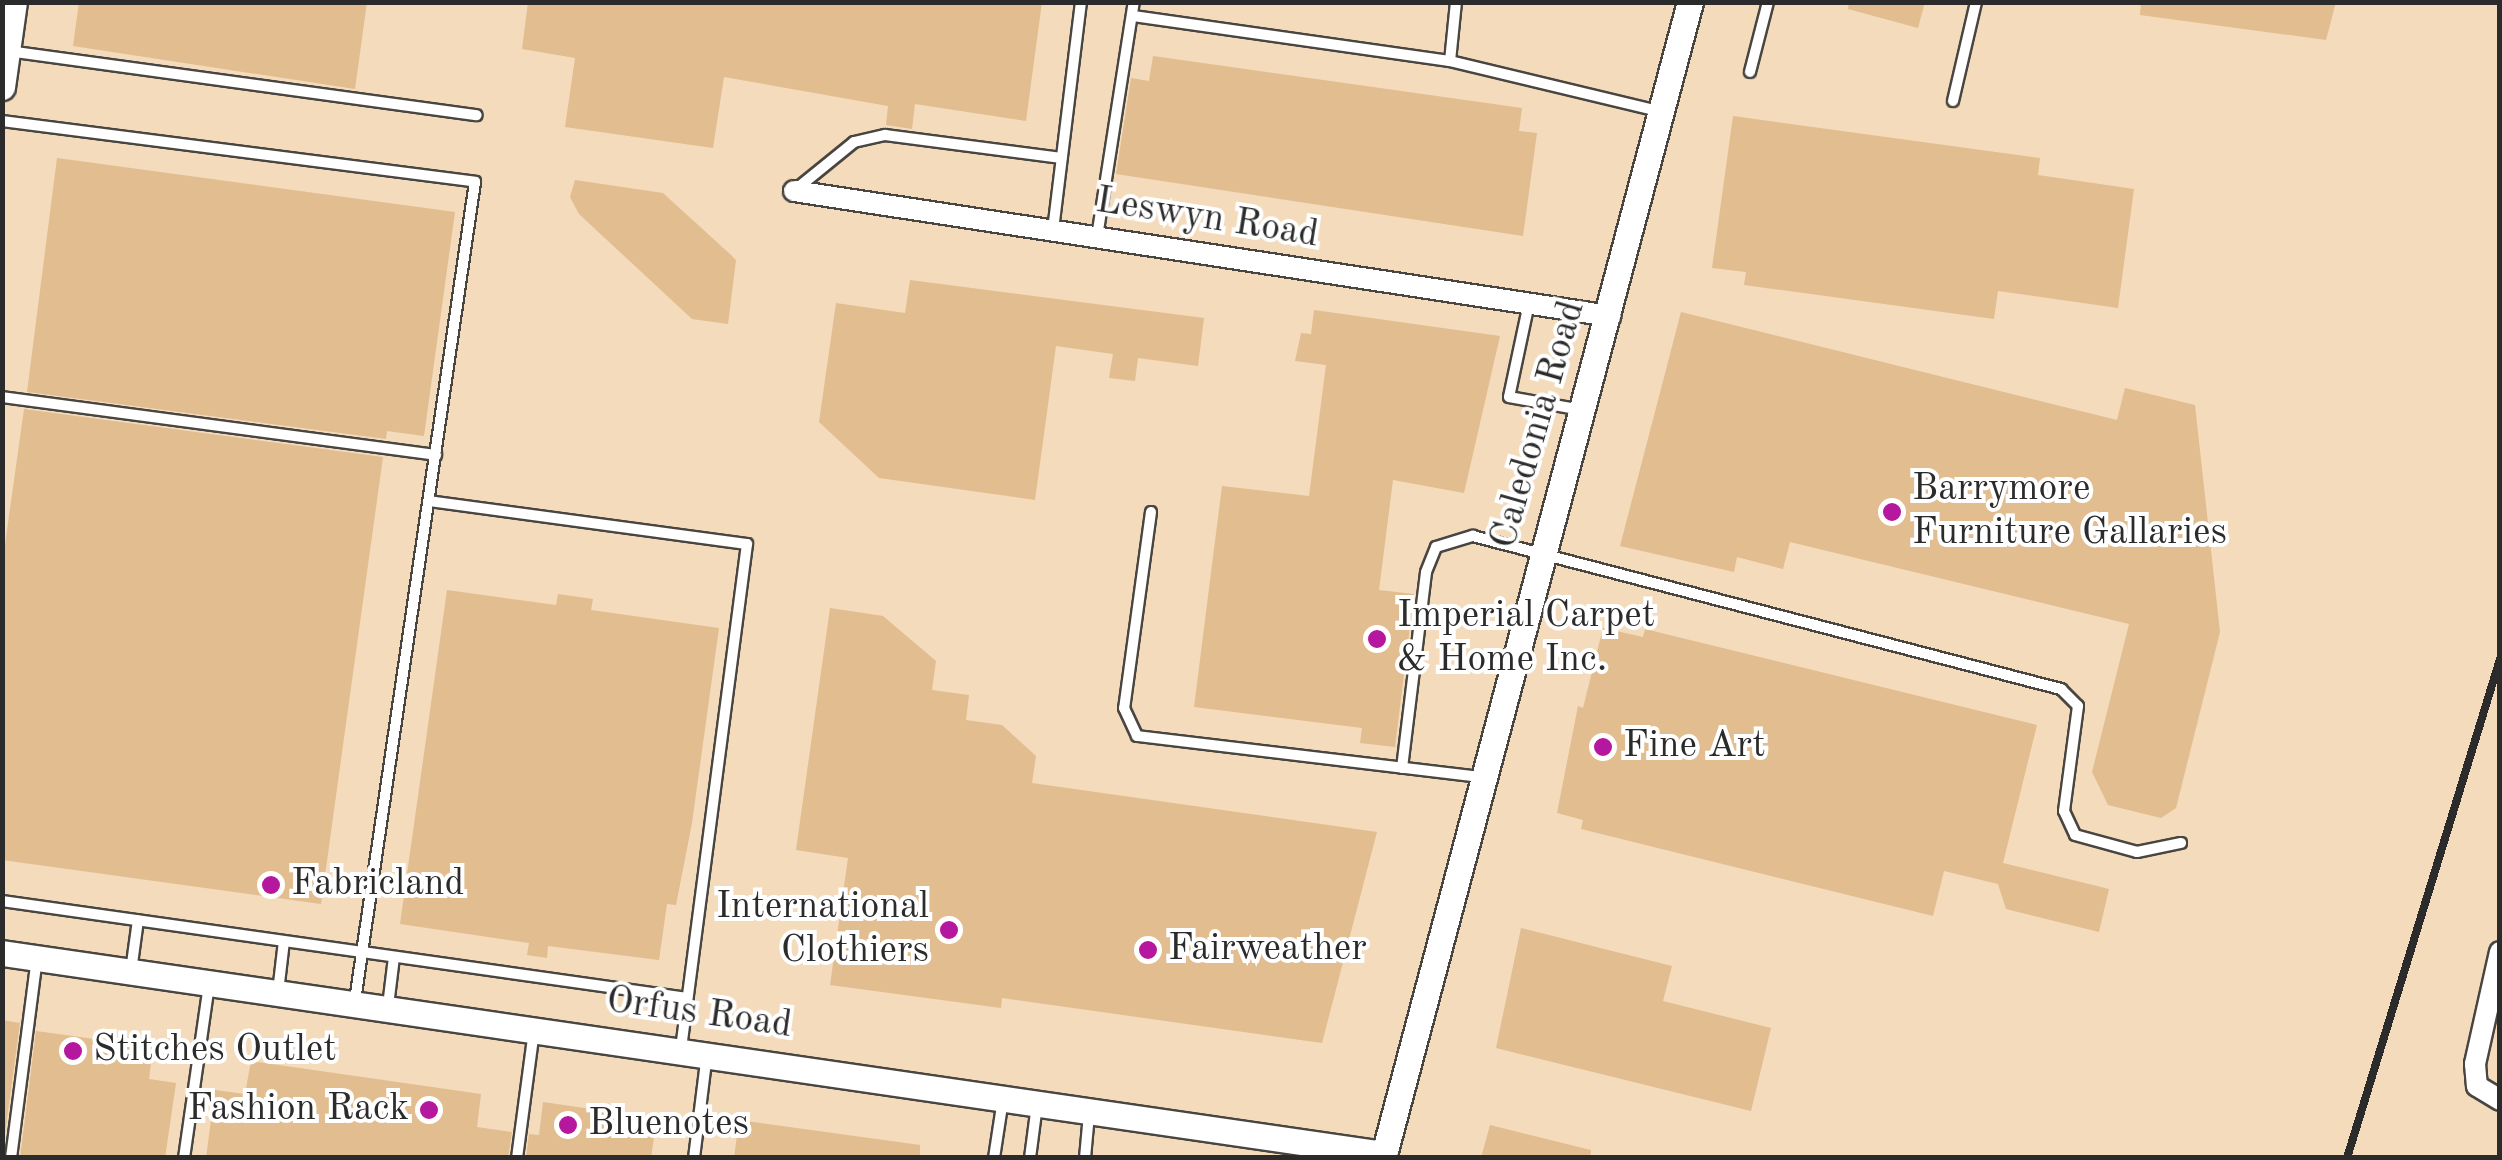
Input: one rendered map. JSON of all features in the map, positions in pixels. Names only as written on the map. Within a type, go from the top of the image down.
[{"type":"street","points":[[2,87],[14,2]]},
{"type":"street","name":"Caledonia Road","points":[[1383,1156],[1480,778],[1610,316],[1690,2]]},
{"type":"street","name":"Leswyn Road","points":[[794,190],[1610,316]]},
{"type":"street","points":[[2500,952],[2475,1064],[2477,1086],[2500,1100]]},
{"type":"street","name":"Orfus Road","points":[[2,953],[1038,1099],[1383,1156]]},
{"type":"lane","points":[[1053,230],[1080,2]]},
{"type":"lane","points":[[1097,237],[1134,2]]},
{"type":"lane","points":[[1450,61],[1456,2]]},
{"type":"lane","points":[[1750,72],[1768,2]]},
{"type":"lane","points":[[1953,101],[1976,2]]},
{"type":"lane","points":[[1133,16],[1450,61],[1662,112]]},
{"type":"lane","points":[[8,51],[477,115]]},
{"type":"lane","points":[[2,121],[475,182],[354,1004]]},
{"type":"lane","points":[[794,190],[854,142],[885,135],[1062,158]]},
{"type":"lane","points":[[1529,303],[1508,397],[1583,410]]},
{"type":"lane","points":[[2,397],[436,455]]},
{"type":"lane","points":[[429,501],[747,544],[680,1050]]},
{"type":"lane","points":[[1151,512],[1124,708],[1138,736],[1480,778]]},
{"type":"lane","points":[[1402,768],[1426,572],[1436,548],[1473,536],[2061,689],[2078,706],[2064,811],[2075,835],[2137,852],[2181,842]]},
{"type":"lane","points":[[2,901],[687,998]]},
{"type":"lane","points":[[130,972],[138,920]]},
{"type":"lane","points":[[278,992],[284,942]]},
{"type":"lane","points":[[387,1008],[394,957]]},
{"type":"lane","points":[[12,1158],[37,958]]},
{"type":"lane","points":[[184,1158],[210,983]]},
{"type":"lane","points":[[518,1158],[534,1029]]},
{"type":"lane","points":[[694,1158],[707,1054]]},
{"type":"lane","points":[[994,1158],[1004,1096]]},
{"type":"lane","points":[[1030,1158],[1038,1099]]},
{"type":"lane","points":[[1085,1158],[1090,1108]]},
{"type":"building","points":[[79,2],[367,2],[355,89],[73,46]]},
{"type":"building","points":[[528,2],[1042,2],[1026,121],[915,104],[912,129],[886,125],[888,106],[724,77],[713,148],[565,127],[575,58],[522,49]]},
{"type":"building","points":[[1849,2],[1925,2],[1918,28],[1848,9]]},
{"type":"building","points":[[2141,2],[2336,2],[2326,40],[2140,15]]},
{"type":"building","points":[[1153,56],[1522,108],[1519,131],[1537,133],[1523,236],[1116,174],[1131,78],[1149,81]]},
{"type":"building","points":[[1733,116],[2040,158],[2038,175],[2134,189],[2118,308],[1998,291],[1994,319],[1744,285],[1746,272],[1712,268]]},
{"type":"building","points":[[57,158],[455,212],[424,436],[387,431],[386,439],[27,392]]},
{"type":"building","points":[[575,180],[663,193],[731,255],[736,260],[728,324],[692,319],[579,214],[570,197]]},
{"type":"building","points":[[910,280],[1204,318],[1198,366],[1138,358],[1135,381],[1109,378],[1113,354],[1056,346],[1035,500],[879,478],[819,422],[836,303],[905,313]]},
{"type":"building","points":[[1314,310],[1500,336],[1464,493],[1393,480],[1379,590],[1414,594],[1395,747],[1360,743],[1362,728],[1194,707],[1222,486],[1309,496],[1326,365],[1295,361],[1301,333],[1311,334]]},
{"type":"building","points":[[1681,312],[2117,420],[2125,388],[2195,405],[2220,632],[2176,808],[2161,818],[2108,805],[2092,772],[2129,624],[1790,542],[1783,569],[1737,557],[1734,572],[1620,546]]},
{"type":"building","points":[[24,409],[383,457],[321,904],[2,860],[2,566]]},
{"type":"building","points":[[447,590],[556,605],[558,594],[593,599],[591,610],[719,628],[692,823],[676,905],[667,904],[659,960],[548,946],[547,958],[527,955],[529,943],[400,924]]},
{"type":"building","points":[[830,608],[883,616],[936,661],[932,690],[969,695],[966,720],[1002,725],[1036,756],[1032,783],[1377,832],[1322,1043],[1002,998],[1001,1008],[830,985],[848,858],[796,850]]},
{"type":"building","points":[[1603,628],[1643,637],[1645,629],[2037,725],[2003,863],[2109,889],[2099,932],[2006,909],[1998,884],[1944,871],[1933,916],[1581,829],[1583,820],[1557,813],[1578,706],[1583,708]]},
{"type":"building","points":[[1521,928],[1672,966],[1663,1001],[1771,1028],[1751,1111],[1496,1048]]},
{"type":"building","points":[[2,1020],[20,1023],[2,1156]]},
{"type":"building","points":[[36,1031],[153,1047],[149,1079],[176,1083],[165,1158],[20,1158]]},
{"type":"building","points":[[251,1061],[481,1094],[477,1127],[512,1132],[508,1158],[206,1158],[215,1090],[245,1094]]},
{"type":"building","points":[[543,1102],[646,1117],[656,1123],[651,1158],[526,1158],[529,1134],[539,1135]]},
{"type":"building","points":[[739,1120],[920,1145],[920,1158],[734,1158]]},
{"type":"building","points":[[1490,1125],[1591,1150],[1590,1158],[1481,1158]]},
{"type":"railway","points":[[2347,1158],[2500,659]]},
{"type":"place","name":"Barrymore Furniture Gallaries","points":[[1892,512]]},
{"type":"place","name":"Imperial Carpet & Home Inc.","points":[[1377,639]]},
{"type":"place","name":"Fine Art","points":[[1603,747]]},
{"type":"place","name":"Fabricland","points":[[271,885]]},
{"type":"place","name":"International Clothiers","points":[[949,930]]},
{"type":"place","name":"Fairweather","points":[[1148,950]]},
{"type":"place","name":"Stitches Outlet","points":[[73,1051]]},
{"type":"place","name":"Fashion Rack","points":[[429,1110]]},
{"type":"place","name":"Bluenotes","points":[[568,1125]]}]
